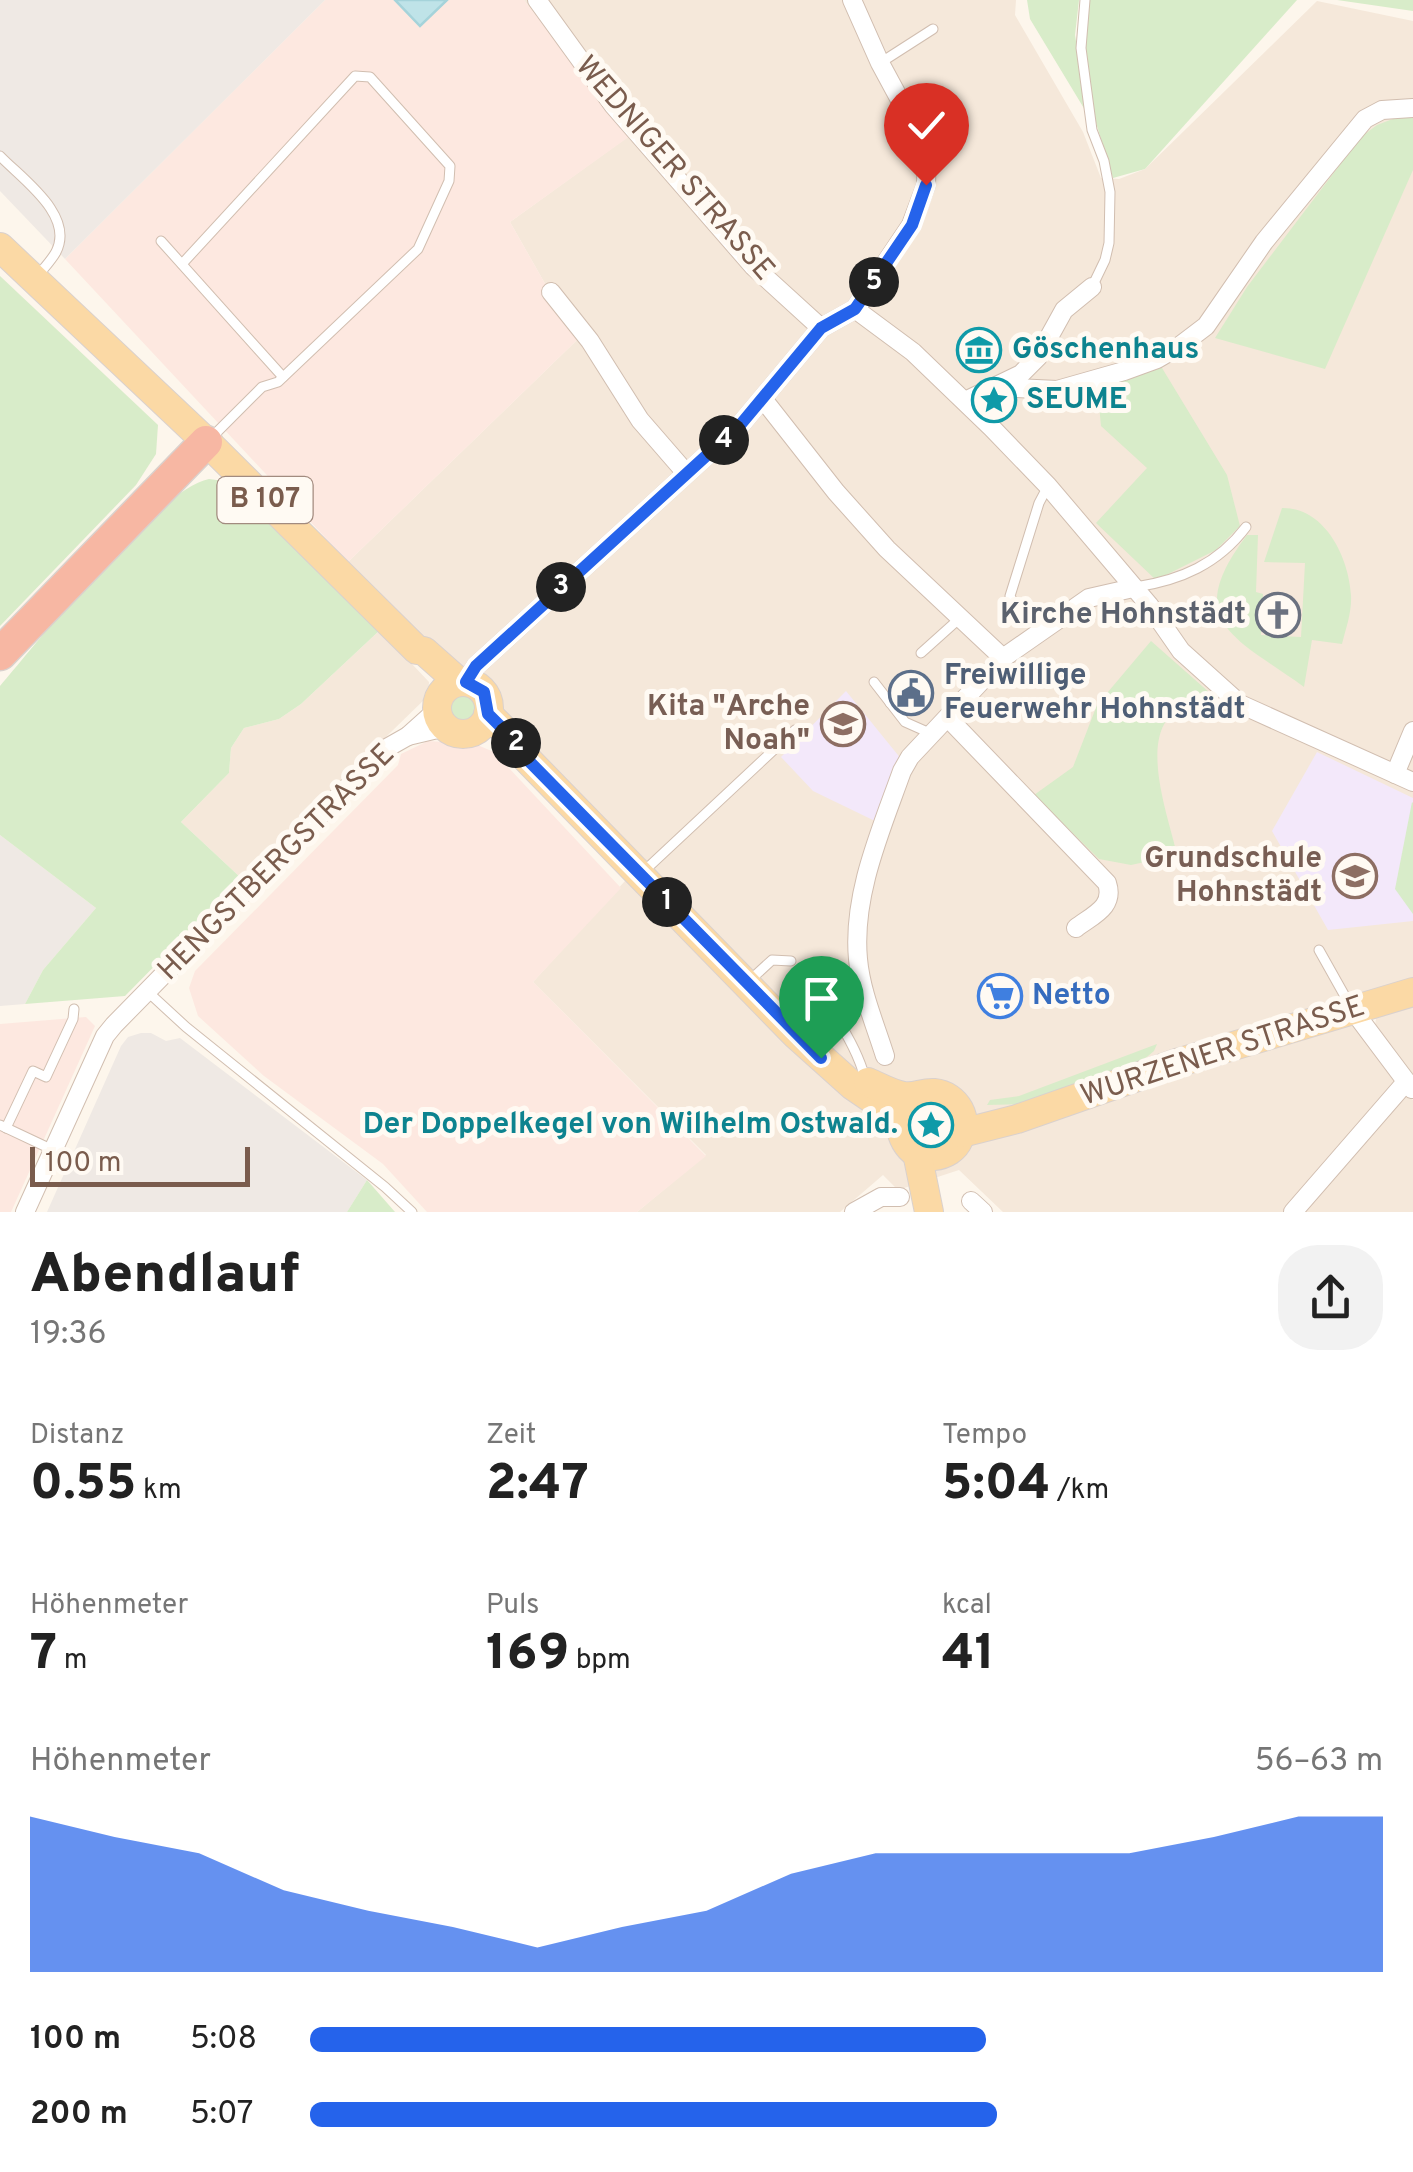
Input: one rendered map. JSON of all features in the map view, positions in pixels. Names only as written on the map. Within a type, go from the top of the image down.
[{"type":"highway","points":[[3,649],[206,442]]},
{"type":"main road","name":"WURZENER STRASSE","points":[[0,247],[417,650],[424,651],[450,699],[460,734],[482,722]]},
{"type":"main road","name":"WURZENER STRASSE","points":[[450,699],[484,692],[482,722]]},
{"type":"main road","name":"WURZENER STRASSE","points":[[482,722],[522,754],[796,1034],[854,1078],[853,1086],[908,1108],[937,1093],[952,1100],[960,1120],[1033,1112],[1413,992]]},
{"type":"main road","name":"WURZENER STRASSE","points":[[908,1108],[904,1140],[928,1154]]},
{"type":"main road","points":[[928,1154],[952,1148],[960,1120]]},
{"type":"main road","points":[[928,1154],[929,1212]]},
{"type":"main road","points":[[928,1154],[944,1212]]},
{"type":"street","name":"WEDNIGER STRASSE","points":[[537,0],[613,104],[753,266],[821,328]]},
{"type":"street","points":[[450,699],[476,666],[764,399],[821,328],[855,309],[912,225],[924,197],[927,150],[880,63],[852,0]]},
{"type":"street","points":[[998,387],[1057,390],[1157,359],[1181,344],[1206,326],[1264,242],[1365,119],[1382,110],[1413,108]]},
{"type":"street","points":[[965,401],[1021,374],[1038,357],[1064,310],[1092,287]]},
{"type":"street","points":[[550,292],[590,340],[640,420],[686,473]]},
{"type":"street","points":[[855,309],[912,352],[1048,486],[1181,651],[1240,704],[1413,782]]},
{"type":"street","points":[[764,399],[860,520],[1003,658]]},
{"type":"street","points":[[885,1056],[862,987],[858,961],[860,905],[902,771],[910,757],[1003,658],[1089,598],[1133,588]]},
{"type":"street","name":"HENGSTBERGSTRASSE","points":[[26,1212],[105,1036],[385,750],[408,736],[450,699]]},
{"type":"street","points":[[948,718],[1107,883],[1109,904],[1076,928]]},
{"type":"street","points":[[1395,774],[1413,730]]},
{"type":"street","points":[[1292,1212],[1410,1086],[1352,1009]]},
{"type":"street","points":[[854,1212],[881,1197],[901,1204]]},
{"type":"lane","points":[[1085,0],[1081,48],[1092,130],[1104,160],[1110,192],[1109,244],[1092,287]]},
{"type":"lane","points":[[880,63],[932,29]]},
{"type":"lane","points":[[182,264],[355,76],[370,77],[446,160],[451,173],[418,248],[283,378],[262,387],[206,442]]},
{"type":"lane","points":[[0,156],[49,206],[60,223],[58,250],[34,280]]},
{"type":"lane","points":[[161,241],[283,378]]},
{"type":"lane","points":[[1042,630],[1017,610],[1010,596],[1039,502],[1048,486]]},
{"type":"lane","points":[[1133,588],[1207,566],[1231,548],[1246,527]]},
{"type":"lane","points":[[921,653],[961,618]]},
{"type":"lane","points":[[874,682],[905,722],[932,734]]},
{"type":"lane","points":[[890,703],[906,692]]},
{"type":"lane","points":[[640,875],[795,730]]},
{"type":"lane","points":[[1319,950],[1352,1009]]},
{"type":"lane","points":[[746,984],[772,960],[791,961]]},
{"type":"lane","points":[[803,972],[862,1066],[854,1078]]},
{"type":"lane","name":"HENGSTBERGSTRASSE","points":[[148,992],[412,1212]]},
{"type":"lane","points":[[53,1150],[3,1127],[32,1071],[46,1077],[74,1009]]},
{"type":"shaded area","points":[[0,0],[325,0],[65,259],[0,191]]},
{"type":"shaded area","points":[[325,0],[524,0],[630,136],[510,222],[577,340],[348,562],[65,259]]},
{"type":"shaded area","points":[[524,0],[1016,0],[1015,15],[1083,132],[1101,178],[1119,179],[1145,169],[1317,1],[1413,21],[1413,1077],[1375,1027],[1376,1018],[1358,1025],[1397,1083],[1289,1212],[1003,1212],[959,1170],[898,1190],[883,1175],[840,1212],[637,1212],[706,1155],[533,982],[645,859],[506,721],[498,689],[483,671],[446,663],[348,562],[577,340],[510,222],[629,136]]},
{"type":"shaded area","points":[[380,630],[429,682],[428,696],[241,878],[181,822],[229,773],[231,748],[244,728],[279,719],[301,704]]},
{"type":"shaded area","name":"Kita \"Arche Noah\"","points":[[846,691],[902,760],[877,822],[813,791],[781,757]]},
{"type":"shaded area","points":[[428,741],[475,744],[494,752],[621,888],[533,982],[706,1156],[637,1212],[427,1212],[383,1164],[264,1076],[198,1016],[189,988],[195,971],[398,765],[401,754]]},
{"type":"shaded area","name":"Grundschule Hohnstädt","points":[[1317,752],[1413,798],[1413,921],[1328,930],[1272,831]]},
{"type":"shaded area","points":[[0,835],[96,908],[43,970],[25,1004],[0,1006]]},
{"type":"shaded area","points":[[86,1017],[95,1026],[11,1212],[0,1212],[0,1024]]},
{"type":"shaded area","points":[[151,1033],[166,1041],[180,1038],[367,1180],[347,1212],[47,1212],[121,1046],[128,1037]]},
{"type":"shaded area","points":[[1402,1095],[1413,1100],[1413,1212],[1302,1212]]},
{"type":"green space","points":[[1027,0],[1079,0],[1075,35],[1088,115],[1030,19]]},
{"type":"green space","points":[[1089,0],[1297,0],[1145,169],[1113,178],[1093,113],[1085,49]]},
{"type":"green space","points":[[1337,0],[1413,0],[1413,11]]},
{"type":"green space","points":[[1398,117],[1413,118],[1413,170],[1325,369],[1215,338],[1247,287],[1361,137]]},
{"type":"green space","points":[[0,276],[158,425],[156,454],[136,485],[0,626]]},
{"type":"green space","points":[[1159,363],[1227,475],[1240,526],[1216,550],[1156,580],[1096,523],[1147,468],[1101,426],[1097,384]]},
{"type":"green space","points":[[209,479],[224,481],[380,630],[301,704],[279,719],[244,728],[231,748],[229,773],[181,822],[241,878],[125,996],[25,1004],[43,970],[96,908],[0,835],[0,686],[130,537],[186,489]]},
{"type":"green space","points":[[1282,508],[1311,516],[1332,537],[1345,566],[1351,595],[1342,644],[1312,640],[1304,687],[1238,640],[1225,625],[1218,608],[1218,588],[1228,564],[1247,535],[1258,535],[1256,592],[1263,594],[1261,635],[1301,637],[1305,563],[1264,562]]},
{"type":"green space","points":[[1151,641],[1219,701],[1186,706],[1167,719],[1157,755],[1177,855],[1131,865],[1099,859],[1034,795],[1073,767],[1097,705]]},
{"type":"green space","points":[[463,692],[474,696],[478,707],[474,718],[463,722],[452,718],[448,707],[452,696]]},
{"type":"green space","points":[[1413,803],[1413,914],[1395,889]]},
{"type":"green space","points":[[1157,1044],[1142,1061],[1089,1082],[1023,1104],[987,1105],[990,1100],[1019,1096]]},
{"type":"green space","points":[[924,1106],[942,1108],[950,1118],[951,1130],[938,1144],[919,1142],[911,1119]]},
{"type":"green space","points":[[367,1180],[395,1212],[347,1212]]},
{"type":"water","points":[[395,0],[447,0],[420,26]]},
{"type":"place","name":"Göschenhaus","points":[[979,350]]},
{"type":"place","name":"SEUME","points":[[994,400]]},
{"type":"place","name":"Kirche Hohnstädt","points":[[1278,615]]},
{"type":"place","name":"Freiwillige Feuerwehr Hohnstädt","points":[[911,693]]},
{"type":"place","name":"Kita \"Arche Noah\"","points":[[843,724]]},
{"type":"place","name":"Grundschule Hohnstädt","points":[[1355,876]]},
{"type":"place","name":"Netto","points":[[1000,996]]},
{"type":"place","name":"Der Doppelkegel von Wilhelm Ostwald.","points":[[931,1125]]},
{"type":"route","points":[[821,1058],[522,754],[488,714],[484,692],[466,682],[476,666],[741,424],[821,328],[855,309],[912,225],[926,185]]}]
